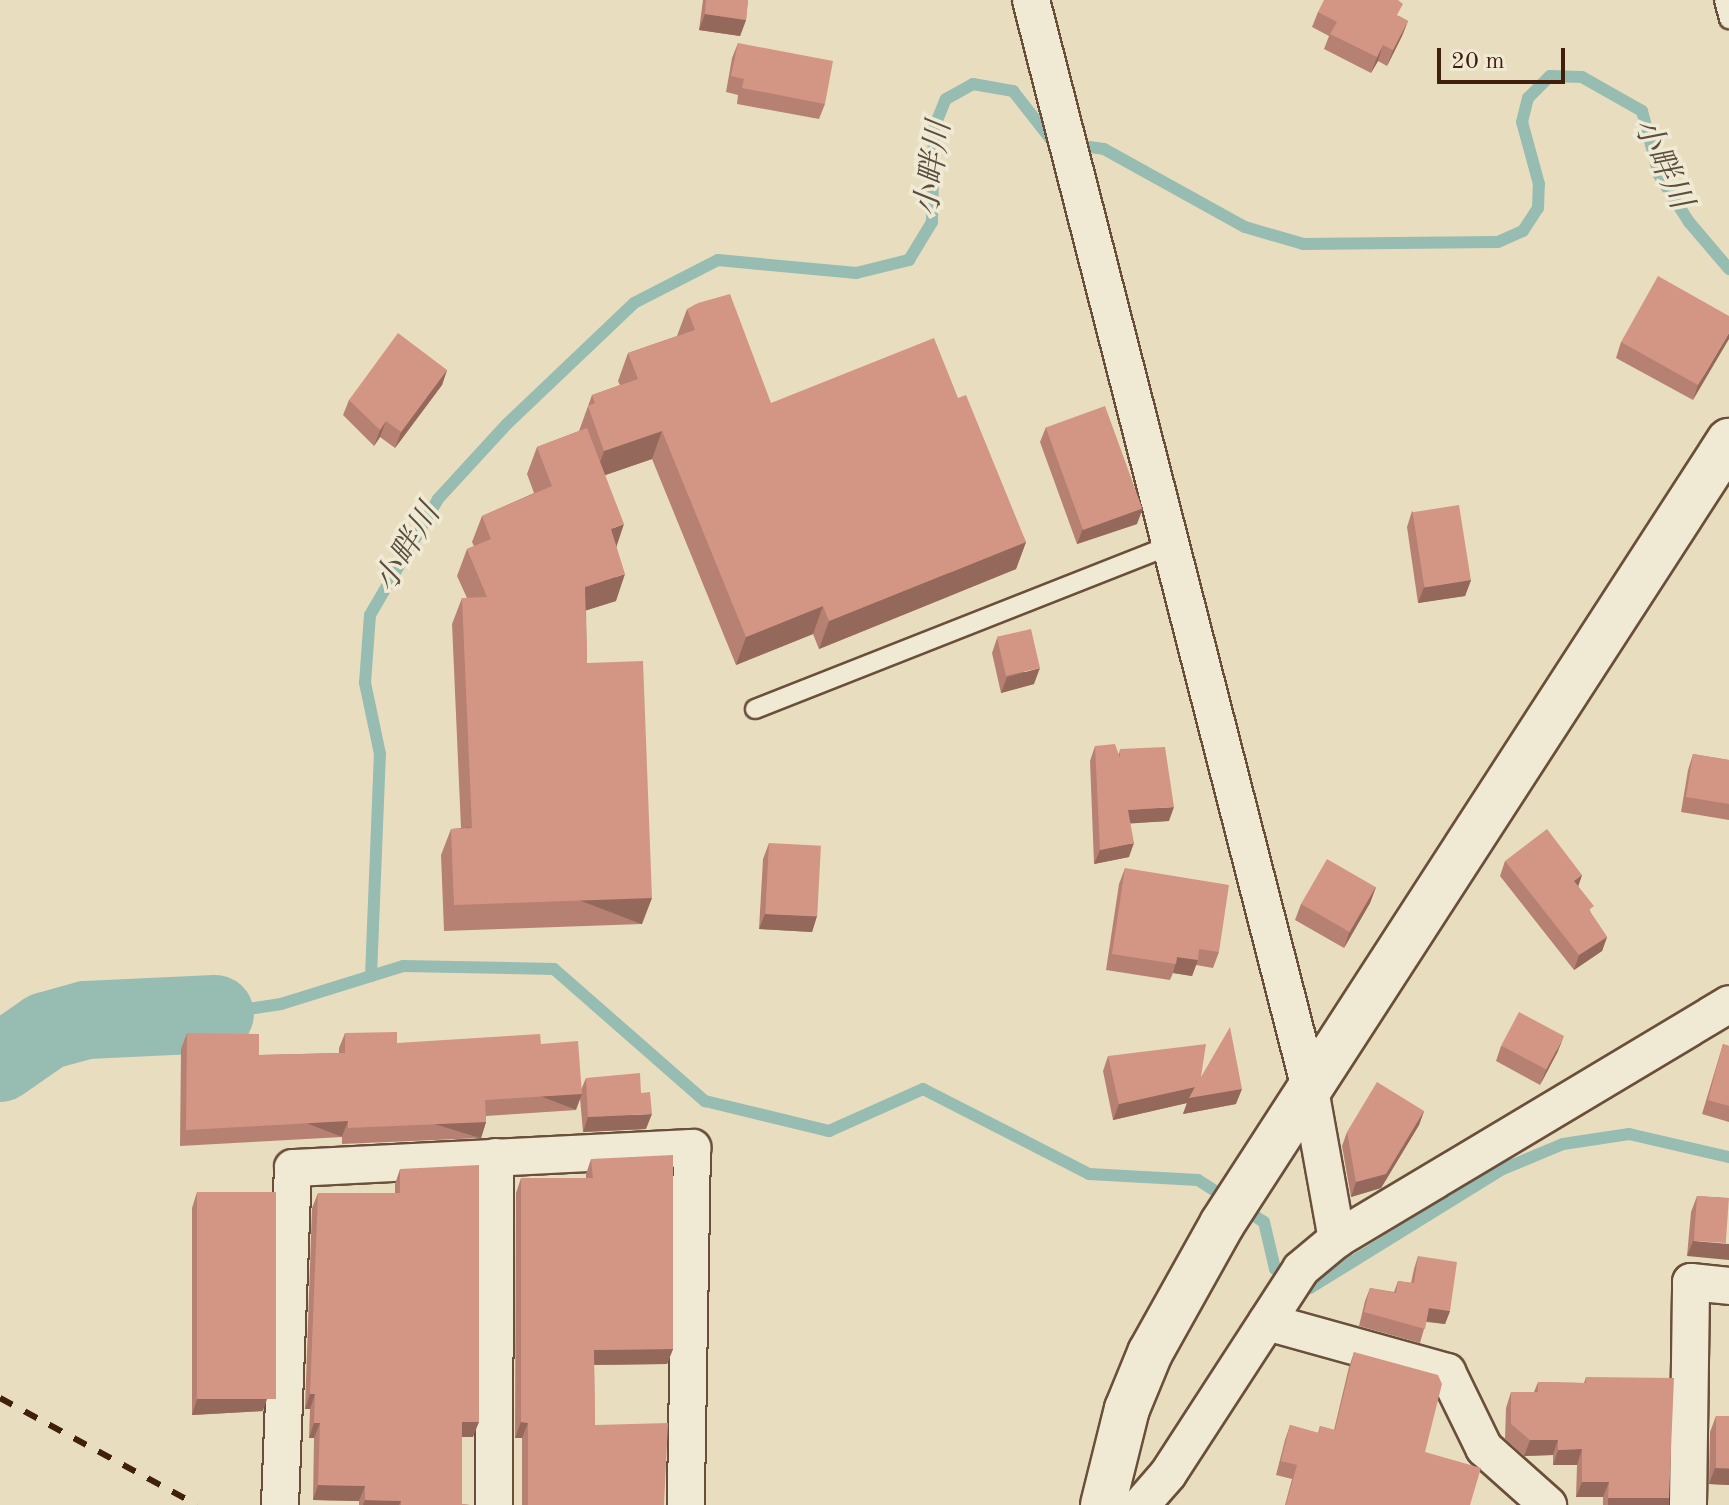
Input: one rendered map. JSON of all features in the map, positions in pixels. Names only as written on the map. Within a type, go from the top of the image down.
[{"type":"street","points":[[1031,0],[1168,546],[1309,1084],[1337,1239]]},
{"type":"street","points":[[1103,1505],[1127,1409],[1150,1353],[1222,1224],[1309,1084],[1721,454]]},
{"type":"street","points":[[1141,1505],[1168,1474],[1294,1280],[1337,1239],[1729,1004]]},
{"type":"street","points":[[280,1505],[293,1168],[692,1148],[686,1505]]},
{"type":"street","points":[[494,1505],[495,1157]]},
{"type":"street","points":[[1688,1505],[1691,1282],[1729,1286]]},
{"type":"street","points":[[1267,1322],[1447,1372],[1484,1448],[1548,1505]]},
{"type":"lane","points":[[1724,0],[1729,19]]},
{"type":"lane","points":[[755,709],[1168,546]]},
{"type":"building","points":[[706,0],[748,0],[746,20],[705,14]]},
{"type":"building","points":[[1324,0],[1398,0],[1403,4],[1397,15],[1408,21],[1393,50],[1383,45],[1377,57],[1330,34],[1337,22],[1318,12]]},
{"type":"building","points":[[738,43],[833,61],[825,104],[742,88],[744,79],[731,76]]},
{"type":"building","points":[[1658,276],[1729,316],[1729,333],[1698,385],[1621,342]]},
{"type":"building","points":[[730,294],[771,403],[934,338],[958,398],[966,395],[1026,542],[829,621],[823,606],[746,637],[662,431],[604,451],[588,406],[595,403],[592,395],[638,379],[628,353],[695,330],[687,309]]},
{"type":"building","points":[[398,333],[447,370],[401,432],[386,421],[380,430],[349,400]]},
{"type":"building","points":[[1105,406],[1142,508],[1083,530],[1046,428]]},
{"type":"building","points":[[587,428],[624,524],[611,529],[625,574],[585,587],[587,663],[643,661],[652,898],[454,905],[451,829],[472,828],[462,598],[487,597],[467,549],[491,539],[482,516],[552,486],[537,447]]},
{"type":"building","points":[[1459,505],[1471,580],[1424,587],[1413,512]]},
{"type":"building","points":[[1031,629],[1040,668],[1006,676],[997,637]]},
{"type":"building","points":[[1115,744],[1120,758],[1120,749],[1165,747],[1174,807],[1128,810],[1134,843],[1100,850],[1095,746]]},
{"type":"building","points":[[1693,754],[1729,760],[1729,804],[1686,797]]},
{"type":"building","points":[[1547,829],[1582,875],[1574,881],[1594,906],[1589,910],[1607,937],[1579,955],[1505,861]]},
{"type":"building","points":[[769,843],[821,846],[817,917],[765,914]]},
{"type":"building","points":[[1327,859],[1375,887],[1349,932],[1301,904]]},
{"type":"building","points":[[1125,868],[1229,885],[1219,952],[1199,949],[1198,960],[1177,957],[1176,964],[1112,954]]},
{"type":"building","points":[[1519,1012],[1564,1036],[1546,1069],[1501,1046]]},
{"type":"building","points":[[1230,1027],[1242,1089],[1189,1098],[1195,1087],[1119,1104],[1108,1056],[1206,1044],[1201,1077]]},
{"type":"building","points":[[397,1032],[397,1043],[540,1034],[541,1044],[578,1041],[582,1094],[485,1100],[486,1122],[348,1128],[348,1121],[186,1130],[187,1033],[259,1034],[259,1055],[345,1053],[345,1033]]},
{"type":"building","points":[[1723,1044],[1729,1046],[1729,1106],[1708,1100]]},
{"type":"building","points":[[640,1073],[641,1093],[650,1092],[652,1114],[588,1117],[586,1078]]},
{"type":"building","points":[[1377,1082],[1424,1111],[1386,1174],[1356,1182],[1347,1132]]},
{"type":"building","points":[[673,1155],[673,1349],[594,1350],[595,1425],[668,1423],[664,1505],[528,1505],[528,1423],[521,1422],[521,1178],[593,1178],[591,1159]]},
{"type":"building","points":[[479,1165],[479,1422],[462,1422],[462,1504],[470,1505],[401,1505],[401,1501],[365,1500],[365,1486],[318,1485],[320,1423],[314,1423],[315,1394],[310,1394],[318,1193],[400,1193],[400,1169]]},
{"type":"building","points":[[197,1192],[276,1192],[276,1399],[197,1399]]},
{"type":"building","points":[[1697,1196],[1729,1198],[1726,1243],[1694,1241]]},
{"type":"building","points":[[1418,1256],[1457,1262],[1450,1311],[1429,1308],[1425,1329],[1364,1312],[1370,1288],[1396,1293],[1398,1281],[1414,1283]]},
{"type":"building","points":[[1354,1352],[1438,1375],[1442,1384],[1425,1452],[1481,1468],[1470,1505],[1286,1505],[1297,1465],[1281,1461],[1290,1425],[1319,1433],[1320,1426],[1335,1430]]},
{"type":"building","points":[[1586,1377],[1674,1378],[1669,1498],[1608,1498],[1609,1482],[1582,1482],[1582,1449],[1558,1450],[1558,1440],[1530,1440],[1511,1424],[1511,1392],[1538,1392],[1538,1382],[1586,1383]]},
{"type":"building","points":[[1716,1416],[1729,1416],[1729,1468],[1716,1468]]},
{"type":"waterway","name":"小畔川","points":[[371,976],[380,754],[365,683],[370,615],[438,499],[507,424],[634,303],[718,260],[856,273],[909,260],[932,222],[934,128],[946,99],[973,84],[1013,91],[1053,142],[1104,149],[1245,227],[1303,244],[1498,242],[1523,231],[1538,208],[1539,184],[1522,122],[1528,98],[1550,76],[1582,77],[1642,111],[1659,175],[1689,222],[1729,269]]},
{"type":"waterway","points":[[215,1014],[281,1004],[403,966],[554,969],[705,1101],[829,1131],[923,1089],[1089,1174],[1198,1180],[1264,1222],[1275,1269],[1310,1288],[1503,1169],[1563,1144],[1629,1134],[1729,1157]]},
{"type":"waterway","name":"小畔川","points":[[0,1063],[46,1031],[86,1020],[215,1014]]},
{"type":"railway","points":[[0,1398],[197,1505]]}]
